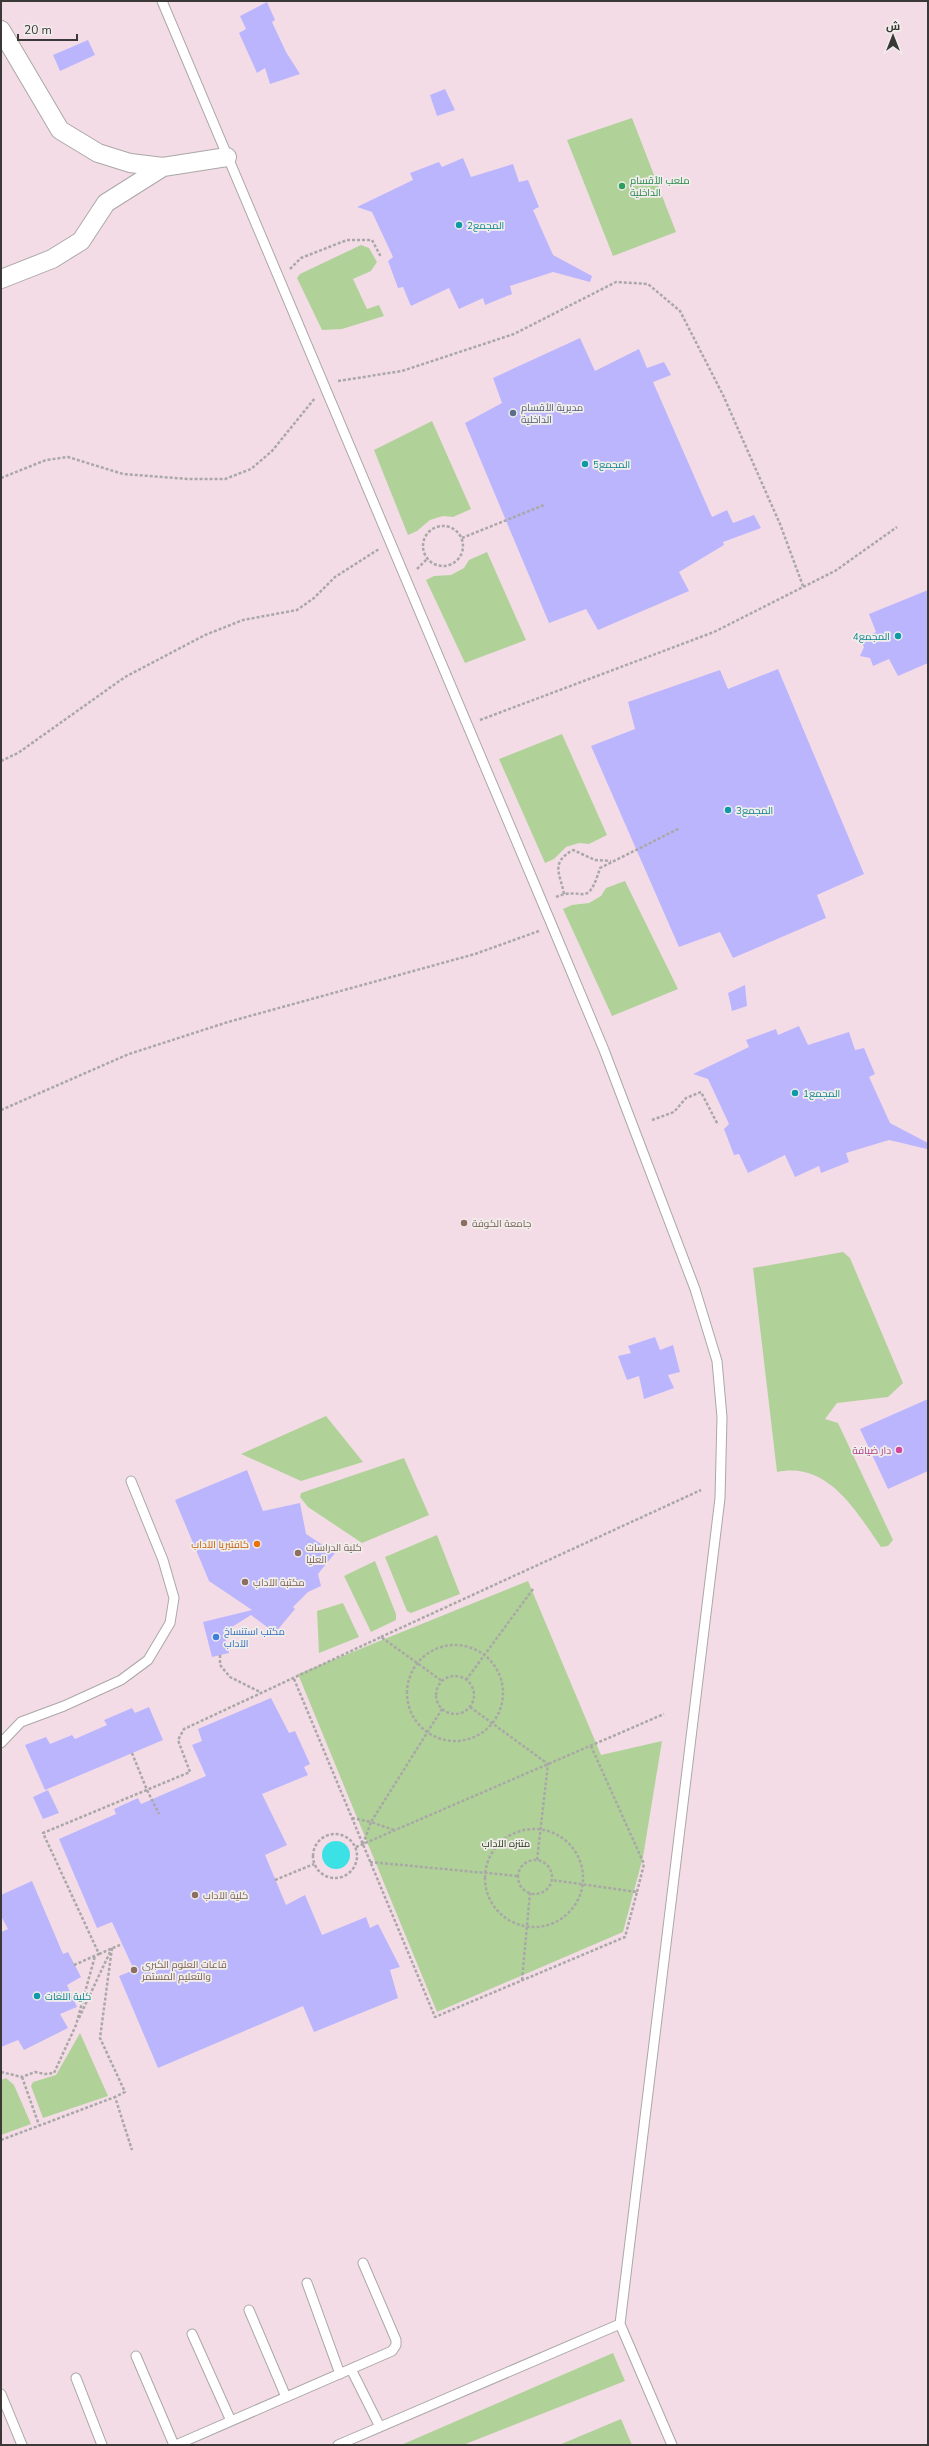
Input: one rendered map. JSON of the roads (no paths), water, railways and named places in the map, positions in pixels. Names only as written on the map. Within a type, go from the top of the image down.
[{"type":"street","points":[[1,30],[60,130],[98,153],[130,163],[163,167],[227,157]]},
{"type":"street","points":[[1,279],[52,259],[81,241],[106,203],[163,167]]},
{"type":"lane","points":[[162,1],[227,157],[392,542],[604,1050],[695,1289],[717,1361],[722,1417],[720,1498],[620,2324],[672,2445]]},
{"type":"lane","points":[[1,1743],[22,1722],[64,1706],[121,1680],[148,1660],[170,1623],[174,1598],[163,1560],[131,1481]]},
{"type":"lane","points":[[136,2356],[175,2445],[392,2351],[396,2345],[396,2340],[363,2263]]},
{"type":"lane","points":[[307,2283],[340,2374]]},
{"type":"lane","points":[[249,2310],[286,2397]]},
{"type":"lane","points":[[338,2445],[620,2324]]},
{"type":"lane","points":[[192,2334],[231,2421]]},
{"type":"lane","points":[[351,2369],[380,2427]]},
{"type":"lane","points":[[76,2378],[102,2445]]},
{"type":"lane","points":[[1,2394],[22,2445]]},
{"type":"water","points":[[336,1841],[346,1845],[350,1855],[346,1865],[336,1869],[326,1865],[322,1855],[326,1845]]},
{"type":"place","name":"ملعب الأقسام الداخلية","points":[[622,186]]},
{"type":"place","name":"المجمع2","points":[[459,225]]},
{"type":"place","name":"مديرية الأقسام الداخلية","points":[[513,413]]},
{"type":"place","name":"المجمع5","points":[[585,464]]},
{"type":"place","name":"المجمع4","points":[[898,636]]},
{"type":"place","name":"المجمع3","points":[[728,810]]},
{"type":"place","name":"المجمع1","points":[[795,1093]]},
{"type":"place","name":"جامعة الكوفة","points":[[464,1223]]},
{"type":"place","name":"دار ضيافة","points":[[899,1450]]},
{"type":"place","name":"كافتيريا الآداب","points":[[257,1544]]},
{"type":"place","name":"كلية الدراسات العليا","points":[[298,1553]]},
{"type":"place","name":"مكتبة الآداب","points":[[245,1582]]},
{"type":"place","name":"مكتب استنساخ الآداب","points":[[216,1637]]},
{"type":"place","name":"كلية الآداب","points":[[195,1895]]},
{"type":"place","name":"قاعات العلوم الكبرى والتعليم المستمر","points":[[134,1970]]},
{"type":"place","name":"كلية اللغات","points":[[37,1996]]},
{"type":"park label","name":"متنزه الآداب","points":[[506,1843]]}]
